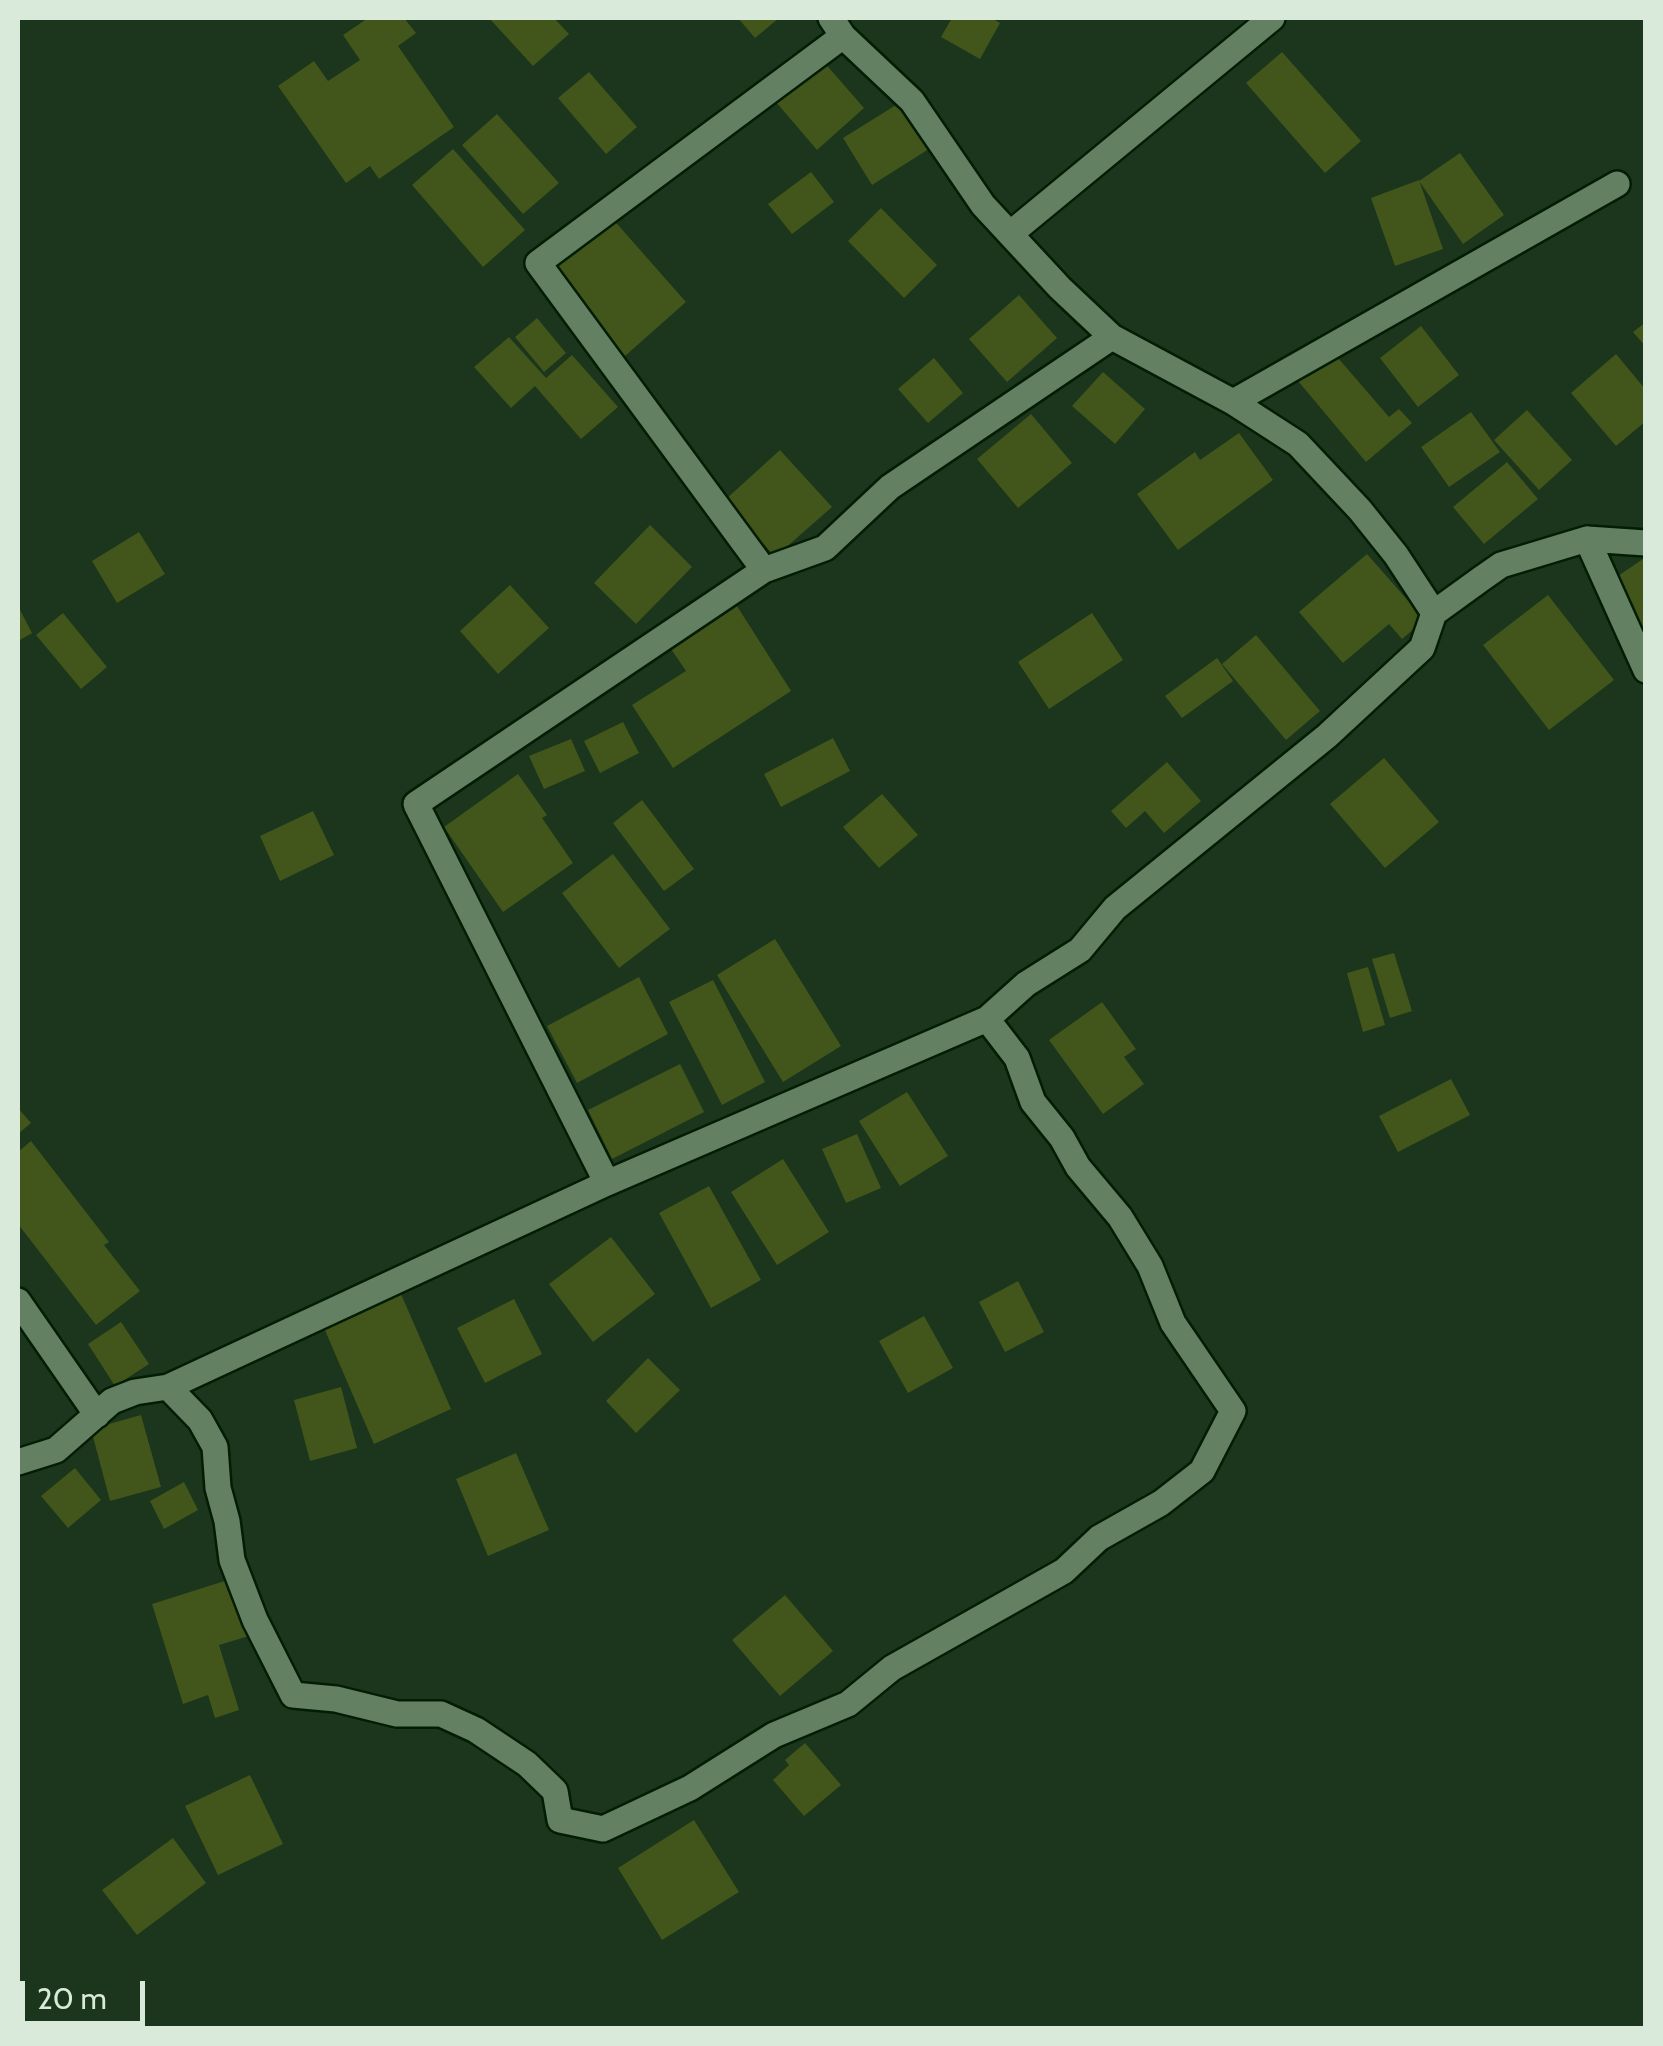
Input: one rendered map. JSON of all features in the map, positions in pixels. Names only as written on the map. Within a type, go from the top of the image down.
[{"type":"street","points":[[1010,234],[1272,18]]},
{"type":"street","points":[[764,570],[538,263],[836,27],[912,100],[983,205],[1112,337],[1233,402],[1298,444],[1360,510],[1434,613]]},
{"type":"street","points":[[1233,402],[1617,184]]},
{"type":"street","points":[[608,1183],[416,804],[764,570],[824,548],[890,487],[1112,337]]},
{"type":"street","points":[[1587,540],[1646,670]]},
{"type":"street","points":[[18,1462],[56,1450],[112,1401],[135,1392],[168,1387],[608,1183],[987,1019],[1026,984],[1080,950],[1114,908],[1328,736],[1422,648],[1434,613],[1501,565],[1587,540],[1646,543]]},
{"type":"street","points":[[168,1387],[200,1420],[215,1447],[218,1488],[232,1560],[256,1620],[294,1695],[336,1699],[397,1714],[442,1714],[476,1730],[527,1764],[555,1791],[560,1820],[603,1828],[690,1788],[774,1736],[848,1704],[892,1668],[1064,1571],[1099,1538],[1162,1503],[1202,1471],[1233,1411],[1173,1322],[1150,1266],[1120,1218],[1078,1167],[1062,1138],[1034,1102],[1017,1058],[987,1019]]},
{"type":"street","points":[[18,1301],[97,1415]]},
{"type":"building","points":[[368,18],[404,18],[416,33],[398,46],[454,127],[379,179],[370,166],[346,183],[278,86],[314,61],[328,81],[360,60],[343,35]]},
{"type":"building","points":[[489,18],[554,18],[569,34],[533,66]]},
{"type":"building","points":[[738,18],[779,18],[755,38]]},
{"type":"building","points":[[952,18],[991,18],[1000,23],[980,59],[941,37]]},
{"type":"building","points":[[1282,52],[1361,141],[1325,173],[1246,83]]},
{"type":"building","points":[[823,61],[864,108],[817,150],[776,102]]},
{"type":"building","points":[[589,72],[637,127],[606,154],[558,98]]},
{"type":"building","points":[[904,100],[932,147],[872,185],[843,138]]},
{"type":"building","points":[[497,114],[559,183],[523,214],[462,145]]},
{"type":"building","points":[[453,149],[525,230],[483,267],[412,185]]},
{"type":"building","points":[[1460,153],[1504,215],[1463,244],[1419,181]]},
{"type":"building","points":[[811,172],[834,202],[792,234],[768,204]]},
{"type":"building","points":[[1419,180],[1443,249],[1395,266],[1371,198]]},
{"type":"building","points":[[881,208],[937,265],[904,298],[848,241]]},
{"type":"building","points":[[611,217],[686,302],[625,356],[550,272]]},
{"type":"building","points":[[1019,295],[1057,338],[1007,382],[969,339]]},
{"type":"building","points":[[537,318],[566,353],[544,372],[515,337]]},
{"type":"building","points":[[1646,322],[1646,347],[1633,332]]},
{"type":"building","points":[[1421,326],[1459,375],[1418,407],[1380,358]]},
{"type":"building","points":[[509,337],[546,378],[572,355],[618,407],[581,439],[535,386],[511,408],[474,367]]},
{"type":"building","points":[[1332,351],[1389,417],[1399,409],[1412,423],[1366,462],[1298,381]]},
{"type":"building","points":[[1616,354],[1646,390],[1646,421],[1616,446],[1571,393]]},
{"type":"building","points":[[934,358],[963,393],[928,423],[898,389]]},
{"type":"building","points":[[1103,372],[1145,409],[1115,444],[1072,406]]},
{"type":"building","points":[[1527,410],[1572,460],[1539,490],[1494,440]]},
{"type":"building","points":[[1471,412],[1500,452],[1449,487],[1421,447]]},
{"type":"building","points":[[1031,414],[1072,463],[1018,508],[977,459]]},
{"type":"building","points":[[1239,433],[1273,480],[1178,550],[1137,494],[1195,452],[1200,460]]},
{"type":"building","points":[[780,450],[832,507],[775,557],[725,500]]},
{"type":"building","points":[[1507,462],[1538,499],[1484,544],[1453,507]]},
{"type":"building","points":[[650,525],[692,567],[636,624],[594,583]]},
{"type":"building","points":[[139,532],[165,574],[117,603],[92,561]]},
{"type":"building","points":[[1367,554],[1410,603],[1416,598],[1430,615],[1402,639],[1389,624],[1343,663],[1299,612]]},
{"type":"building","points":[[1646,557],[1646,635],[1609,582]]},
{"type":"building","points":[[510,585],[549,628],[498,674],[460,631]]},
{"type":"building","points":[[1548,595],[1614,680],[1549,730],[1483,645]]},
{"type":"building","points":[[18,606],[32,633],[18,641]]},
{"type":"building","points":[[737,606],[791,691],[673,768],[632,705],[686,671],[671,649]]},
{"type":"building","points":[[63,613],[107,667],[81,689],[36,635]]},
{"type":"building","points":[[1092,613],[1123,660],[1049,709],[1018,662]]},
{"type":"building","points":[[1256,635],[1320,711],[1286,740],[1222,664]]},
{"type":"building","points":[[1217,658],[1233,681],[1182,718],[1165,696]]},
{"type":"building","points":[[623,722],[639,753],[600,773],[584,741]]},
{"type":"building","points":[[833,738],[850,771],[781,807],[764,774]]},
{"type":"building","points":[[571,739],[585,771],[544,789],[529,756]]},
{"type":"building","points":[[1384,758],[1439,822],[1385,868],[1330,804]]},
{"type":"building","points":[[1167,762],[1201,801],[1164,833],[1145,811],[1126,828],[1111,811]]},
{"type":"building","points":[[518,774],[547,815],[542,818],[573,863],[503,912],[444,827]]},
{"type":"building","points":[[882,794],[918,835],[879,868],[843,827]]},
{"type":"building","points":[[642,800],[694,869],[664,891],[613,823]]},
{"type":"building","points":[[313,811],[334,855],[280,881],[260,836]]},
{"type":"building","points":[[613,854],[670,929],[619,968],[562,893]]},
{"type":"building","points":[[775,939],[841,1046],[783,1082],[717,975]]},
{"type":"building","points":[[1394,953],[1412,1011],[1390,1018],[1372,959]]},
{"type":"building","points":[[1368,967],[1385,1025],[1363,1032],[1347,973]]},
{"type":"building","points":[[639,977],[668,1034],[577,1083],[547,1026]]},
{"type":"building","points":[[713,980],[765,1082],[722,1105],[669,1002]]},
{"type":"building","points":[[1102,1002],[1136,1049],[1124,1057],[1144,1084],[1103,1114],[1049,1040]]},
{"type":"building","points":[[680,1064],[704,1112],[612,1159],[588,1110]]},
{"type":"building","points":[[1451,1079],[1470,1115],[1398,1152],[1379,1116]]},
{"type":"building","points":[[907,1092],[948,1156],[900,1186],[859,1121]]},
{"type":"building","points":[[18,1108],[31,1123],[18,1134]]},
{"type":"building","points":[[857,1134],[881,1188],[846,1203],[822,1149]]},
{"type":"building","points":[[31,1141],[109,1242],[104,1245],[140,1291],[96,1325],[18,1224],[18,1152]]},
{"type":"building","points":[[783,1159],[829,1232],[777,1265],[731,1192]]},
{"type":"building","points":[[709,1186],[761,1280],[711,1308],[659,1213]]},
{"type":"building","points":[[611,1237],[655,1294],[593,1342],[549,1284]]},
{"type":"building","points":[[1018,1281],[1044,1332],[1005,1352],[979,1302]]},
{"type":"building","points":[[401,1294],[451,1409],[374,1444],[324,1328]]},
{"type":"building","points":[[514,1299],[542,1354],[485,1383],[457,1328]]},
{"type":"building","points":[[924,1316],[953,1368],[908,1393],[879,1341]]},
{"type":"building","points":[[121,1322],[149,1364],[115,1386],[88,1344]]},
{"type":"building","points":[[648,1358],[680,1390],[636,1433],[606,1401]]},
{"type":"building","points":[[341,1387],[357,1448],[310,1461],[294,1400]]},
{"type":"building","points":[[141,1415],[161,1487],[110,1501],[91,1429]]},
{"type":"building","points":[[516,1453],[549,1530],[488,1556],[456,1479]]},
{"type":"building","points":[[75,1468],[101,1500],[68,1528],[41,1496]]},
{"type":"building","points":[[184,1482],[198,1510],[164,1529],[150,1501]]},
{"type":"building","points":[[231,1579],[249,1636],[219,1645],[239,1710],[215,1718],[208,1695],[183,1704],[152,1604]]},
{"type":"building","points":[[785,1595],[833,1651],[780,1696],[732,1640]]},
{"type":"building","points":[[805,1743],[841,1785],[804,1816],[773,1780],[789,1765],[785,1760]]},
{"type":"building","points":[[250,1775],[283,1844],[218,1875],[185,1806]]},
{"type":"building","points":[[694,1820],[739,1892],[662,1940],[618,1868]]},
{"type":"building","points":[[173,1838],[206,1883],[137,1935],[102,1890]]}]
